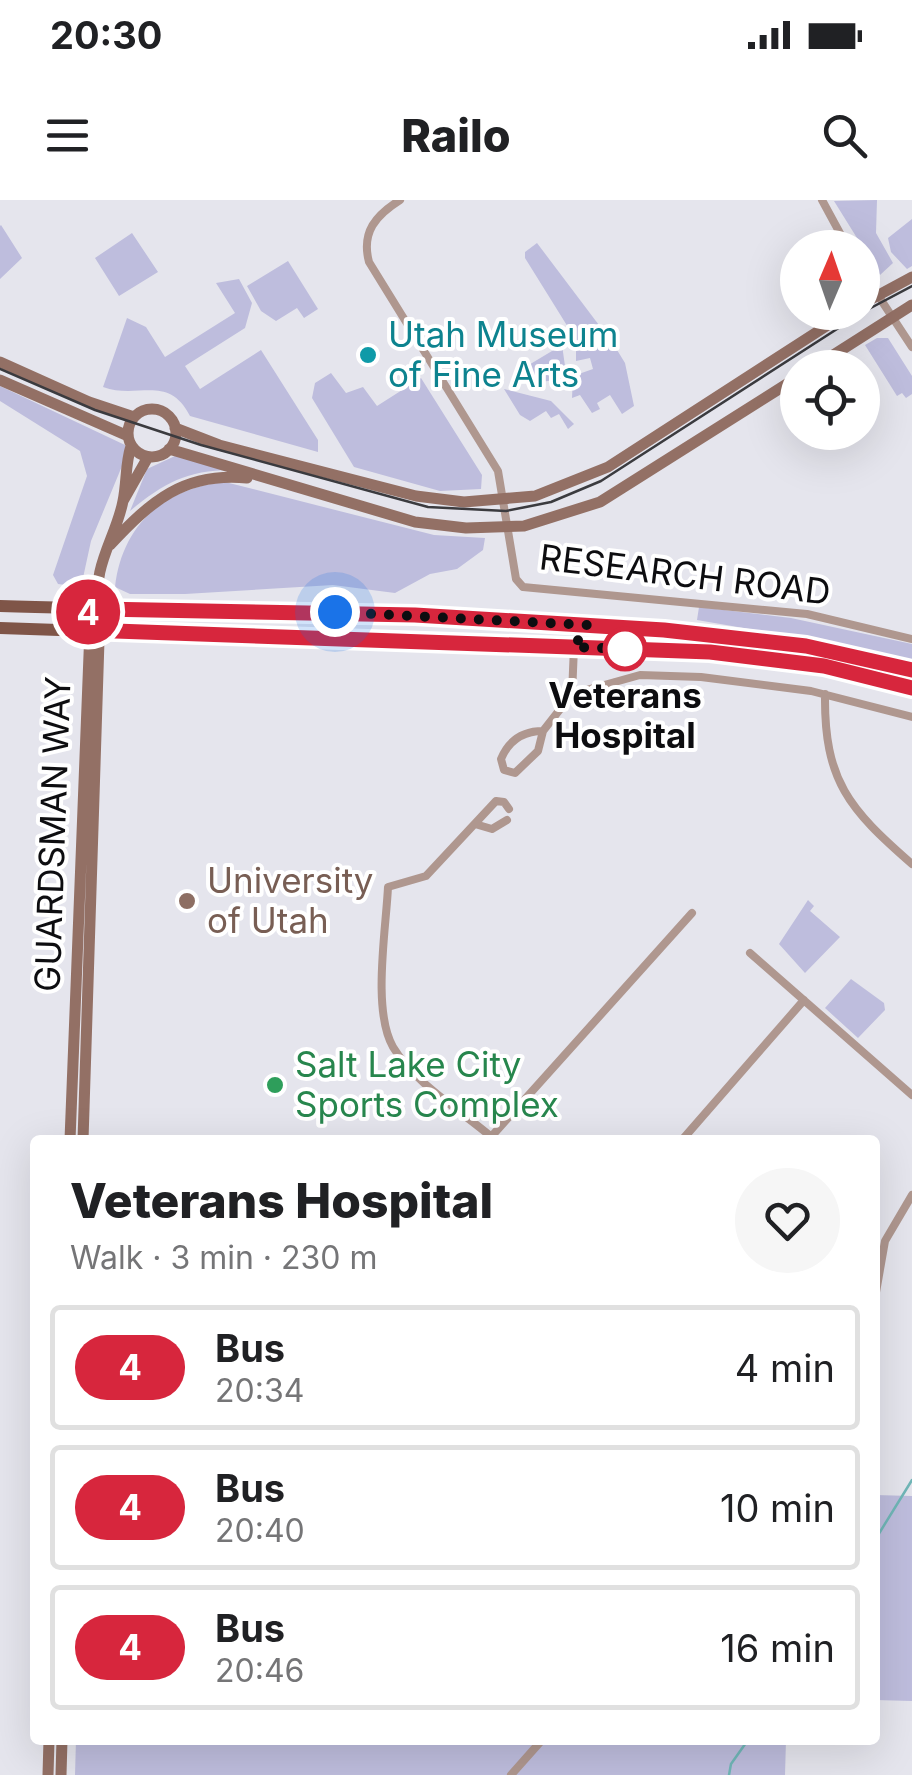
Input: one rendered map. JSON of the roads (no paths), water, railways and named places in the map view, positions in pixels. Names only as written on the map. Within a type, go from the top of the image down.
[{"type":"main road","points":[[0,606],[335,612],[664,630],[806,646],[912,670]]},
{"type":"main road","points":[[574,647],[587,625]]},
{"type":"main road","points":[[0,628],[574,647],[774,658],[912,688]]},
{"type":"street","points":[[400,200],[371,225],[366,243],[368,262],[498,471],[507,522]]},
{"type":"street","points":[[822,200],[838,230]]},
{"type":"street","points":[[880,295],[912,277]]},
{"type":"street","points":[[880,299],[912,347]]},
{"type":"street","points":[[841,350],[912,305]]},
{"type":"street","points":[[0,362],[89,402],[134,416],[158,410],[175,428],[219,445],[416,496],[504,501],[535,496],[588,478],[820,330]]},
{"type":"street","points":[[0,380],[130,441],[148,456]]},
{"type":"street","points":[[104,552],[141,511],[176,486],[227,476],[258,479],[415,522],[556,519],[600,502],[780,388]]},
{"type":"street","points":[[123,501],[134,416]]},
{"type":"street","points":[[169,449],[175,428]]},
{"type":"street","points":[[123,501],[148,456],[169,449],[233,466],[258,479]]},
{"type":"street","name":"GUARDSMAN WAY","points":[[70,1135],[95,605],[104,552],[123,501]]},
{"type":"street","name":"RESEARCH ROAD","points":[[507,522],[516,579],[524,588],[807,614],[912,639]]},
{"type":"street","name":"GUARDSMAN WAY","points":[[83,1135],[93,630]]},
{"type":"street","points":[[543,731],[526,732],[510,744],[501,759],[504,770],[523,770],[538,751],[543,731],[572,694],[574,647]]},
{"type":"street","points":[[572,694],[651,674],[738,680],[825,694],[912,716]]},
{"type":"street","points":[[825,694],[829,757],[844,796],[867,824],[912,864]]},
{"type":"street","points":[[475,824],[492,830],[508,814],[504,802],[496,801],[426,876],[388,887],[383,1014],[391,1044],[404,1061],[490,1135]]},
{"type":"street","points":[[496,1135],[692,914]]},
{"type":"street","points":[[750,953],[912,1094]]},
{"type":"street","points":[[686,1135],[804,1000]]},
{"type":"street","points":[[880,1270],[885,1242],[912,1194]]},
{"type":"street","points":[[48,1775],[49,1745]]},
{"type":"street","points":[[61,1775],[62,1745]]},
{"type":"street","points":[[512,1775],[538,1745]]},
{"type":"waterway","points":[[880,1532],[912,1480]]},
{"type":"waterway","points":[[729,1775],[731,1764],[744,1745]]},
{"type":"tram line","points":[[0,369],[95,410],[201,445],[428,507],[506,511],[551,502],[601,481],[865,311],[912,286]]},
{"type":"place","name":"Utah Museum of Fine Arts","points":[[368,355]]},
{"type":"place","name":"Veterans Hospital","points":[[625,649]]},
{"type":"place","name":"University of Utah","points":[[187,901]]},
{"type":"place","name":"Salt Lake City Sports Complex","points":[[275,1085]]}]
